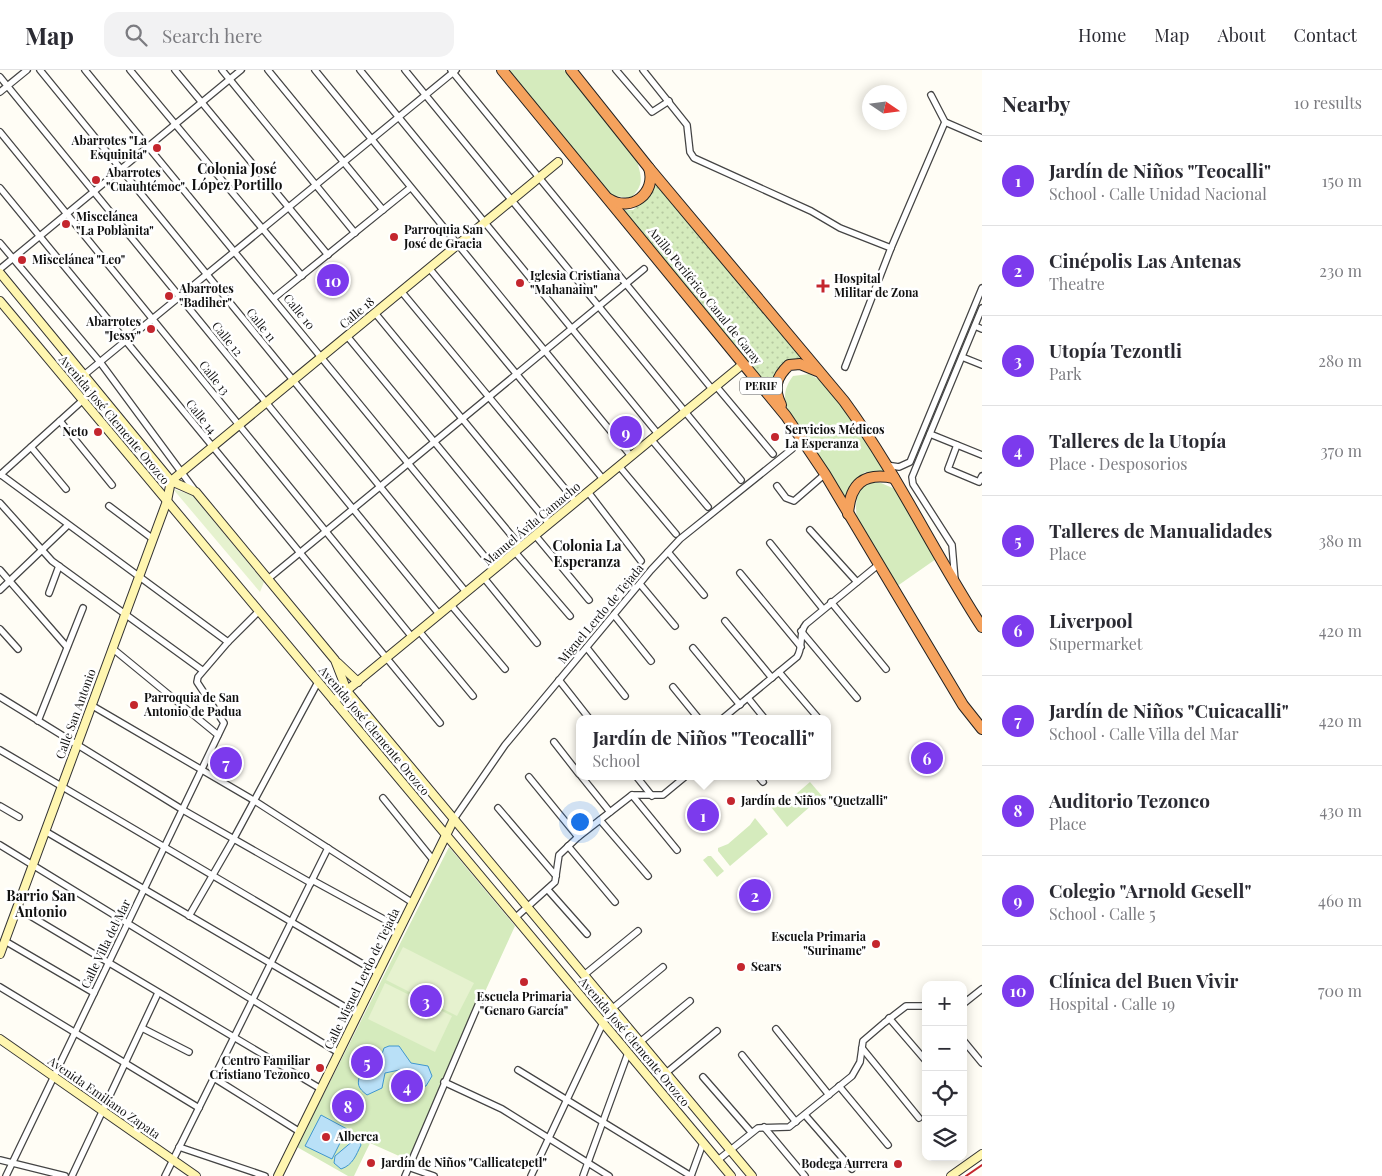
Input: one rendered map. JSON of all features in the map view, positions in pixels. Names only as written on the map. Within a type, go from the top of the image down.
[{"type":"highway","name":"Anillo Periférico Canal de Garay","points":[[502,70],[786,416],[825,474],[963,705],[982,729]]},
{"type":"highway","points":[[571,70],[648,168],[825,378],[870,435],[956,587],[982,627]]},
{"type":"highway","points":[[604,195],[620,204],[638,200],[649,186],[648,168]]},
{"type":"highway","points":[[786,416],[776,396],[776,382],[780,374],[789,365],[800,364],[811,367],[825,378]]},
{"type":"highway","points":[[848,514],[849,501],[855,487],[866,478],[881,475],[894,478]]},
{"type":"street","points":[[0,92],[27,70]]},
{"type":"street","name":"Calle 11","points":[[40,70],[466,592]]},
{"type":"street","name":"Calle 10","points":[[85,70],[236,251],[407,464],[495,569]]},
{"type":"street","points":[[130,70],[302,276]]},
{"type":"street","points":[[175,70],[328,255]]},
{"type":"street","points":[[222,70],[355,233]]},
{"type":"street","points":[[0,269],[241,70]]},
{"type":"street","points":[[268,70],[382,210]]},
{"type":"street","points":[[315,70],[631,456]]},
{"type":"street","points":[[360,70],[658,434]]},
{"type":"street","points":[[405,70],[684,413],[741,480]]},
{"type":"street","points":[[616,70],[652,112],[669,101]]},
{"type":"street","points":[[643,70],[669,101],[689,130],[690,152],[694,158],[811,212],[840,228],[891,248]]},
{"type":"street","points":[[71,386],[453,71],[626,284],[773,454]]},
{"type":"street","name":"Calle 12","points":[[0,77],[440,614]]},
{"type":"street","points":[[931,95],[945,122],[982,138]]},
{"type":"street","points":[[845,367],[891,248],[945,122]]},
{"type":"street","name":"Calle 13","points":[[0,132],[412,637]]},
{"type":"street","name":"Calle 18","points":[[171,481],[558,162]]},
{"type":"street","name":"Calle 14","points":[[0,188],[440,723]]},
{"type":"street","points":[[274,298],[410,188]]},
{"type":"street","points":[[0,243],[100,362],[183,471],[196,492]]},
{"type":"street","points":[[429,268],[603,479]]},
{"type":"street","points":[[268,579],[644,269]]},
{"type":"street","name":"Avenida José Clemente Orozco","points":[[0,273],[171,481],[196,492],[335,660],[347,691],[752,1176]]},
{"type":"street","points":[[886,465],[899,467],[910,462],[982,288]]},
{"type":"street","points":[[401,291],[576,502]]},
{"type":"street","points":[[9,311],[22,300]]},
{"type":"street","name":"Avenida José Clemente Orozco","points":[[0,301],[731,1176]]},
{"type":"street","points":[[956,587],[952,545],[913,484],[912,477],[982,308]]},
{"type":"street","points":[[375,313],[549,524]]},
{"type":"street","points":[[974,326],[982,329]]},
{"type":"street","points":[[347,336],[434,441],[570,616]]},
{"type":"street","points":[[962,357],[982,365]]},
{"type":"street","name":"Manuel Ávila Camacho","points":[[334,701],[743,364]]},
{"type":"street","points":[[83,400],[0,475],[228,642]]},
{"type":"street","points":[[60,421],[112,485]]},
{"type":"street","points":[[930,434],[982,455]]},
{"type":"street","points":[[651,439],[708,507]]},
{"type":"street","points":[[958,445],[948,469],[979,482],[982,476]]},
{"type":"street","points":[[31,446],[66,489]]},
{"type":"street","name":"Miguel Lerdo de Tejada","points":[[454,819],[490,764],[668,552],[680,540],[792,449]]},
{"type":"street","points":[[619,466],[676,534]]},
{"type":"street","points":[[777,486],[786,498],[794,501],[825,474]]},
{"type":"street","name":"Calle San Antonio","points":[[0,954],[167,501],[171,481]]},
{"type":"street","points":[[588,492],[641,561]]},
{"type":"street","points":[[0,502],[42,550],[59,566],[202,670],[259,611]]},
{"type":"street","points":[[109,506],[153,539]]},
{"type":"street","points":[[0,590],[68,525]]},
{"type":"street","points":[[810,530],[857,582]]},
{"type":"street","points":[[535,535],[589,600]]},
{"type":"street","points":[[770,543],[822,609]]},
{"type":"street","points":[[668,552],[704,595]]},
{"type":"street","points":[[727,715],[797,657],[801,647],[801,631],[806,624],[878,565]]},
{"type":"street","points":[[49,593],[59,566]]},
{"type":"street","points":[[0,570],[67,647]]},
{"type":"street","points":[[740,573],[801,647]]},
{"type":"street","points":[[484,578],[537,643]]},
{"type":"street","points":[[640,584],[675,626]]},
{"type":"street","points":[[831,602],[886,669]]},
{"type":"street","points":[[451,605],[505,669]]},
{"type":"street","points":[[38,721],[83,608]]},
{"type":"street","points":[[614,615],[651,660]]},
{"type":"street","points":[[725,621],[772,678]]},
{"type":"street","points":[[0,628],[18,649]]},
{"type":"street","points":[[419,631],[473,696]]},
{"type":"street","points":[[801,631],[857,698]]},
{"type":"street","points":[[112,648],[218,735]]},
{"type":"street","points":[[587,648],[625,696]]},
{"type":"street","points":[[693,648],[740,705]]},
{"type":"street","points":[[335,660],[358,682]]},
{"type":"street","name":"Calle Villa del Mar","points":[[6,1176],[127,922],[203,770],[224,720],[197,682],[202,670]]},
{"type":"street","points":[[779,672],[816,715]]},
{"type":"street","points":[[559,680],[586,715]]},
{"type":"street","points":[[189,916],[233,840],[318,682]]},
{"type":"street","points":[[673,687],[696,715]]},
{"type":"street","points":[[1,696],[38,721],[233,840],[400,928]]},
{"type":"street","points":[[748,698],[763,715]]},
{"type":"street","points":[[91,705],[254,801],[413,903]]},
{"type":"street","points":[[554,742],[576,770]]},
{"type":"street","points":[[0,750],[378,973]]},
{"type":"street","points":[[529,777],[578,837]]},
{"type":"street","points":[[584,780],[610,812]]},
{"type":"street","points":[[639,780],[652,796]]},
{"type":"street","points":[[515,918],[548,890],[556,876],[559,855],[578,837],[632,795],[663,795],[681,780]]},
{"type":"street","points":[[632,795],[677,850]]},
{"type":"street","points":[[382,798],[434,861]]},
{"type":"street","points":[[0,806],[19,817]]},
{"type":"street","points":[[498,808],[556,876]]},
{"type":"street","name":"Calle Miguel Lerdo de Tejada","points":[[278,1176],[454,819]]},
{"type":"street","points":[[600,820],[648,876]]},
{"type":"street","points":[[45,831],[357,1014]]},
{"type":"street","points":[[0,845],[339,1053]]},
{"type":"street","points":[[568,846],[615,902]]},
{"type":"street","points":[[165,1176],[328,848]]},
{"type":"street","points":[[548,890],[587,934]]},
{"type":"street","points":[[18,908],[158,994],[321,1089]]},
{"type":"street","points":[[572,985],[638,931]]},
{"type":"street","points":[[5,941],[94,993]]},
{"type":"street","points":[[532,1176],[601,1021],[613,1008],[662,966]]},
{"type":"street","points":[[0,987],[199,1108]]},
{"type":"street","points":[[967,1001],[980,991],[982,999]]},
{"type":"street","points":[[72,1176],[101,1110],[158,994]]},
{"type":"street","points":[[405,1176],[444,1080],[482,996]]},
{"type":"street","points":[[583,1176],[628,1053],[690,1001]]},
{"type":"street","points":[[718,1160],[751,1132],[764,1127],[786,1128],[796,1122],[858,1068],[863,1041],[906,1006],[922,1006]]},
{"type":"street","points":[[890,1018],[922,1056]]},
{"type":"street","points":[[142,1028],[189,1052]]},
{"type":"street","points":[[776,1029],[829,1094]]},
{"type":"street","points":[[654,1084],[717,1031]]},
{"type":"street","name":"Avenida Emiliano Zapata","points":[[0,1039],[196,1176]]},
{"type":"street","points":[[967,1045],[982,1063]]},
{"type":"street","points":[[862,1048],[919,1118]]},
{"type":"street","points":[[742,1055],[796,1122]]},
{"type":"street","points":[[518,1070],[691,1176],[703,1143]]},
{"type":"street","points":[[704,1077],[751,1132]]},
{"type":"street","points":[[214,1078],[300,1132]]},
{"type":"street","points":[[444,1080],[502,1109],[610,1176]]},
{"type":"street","points":[[839,1086],[888,1145]]},
{"type":"street","points":[[805,1114],[852,1169]]},
{"type":"street","points":[[764,1127],[805,1176]]},
{"type":"street","points":[[179,1147],[265,1176]]},
{"type":"street","points":[[951,1176],[982,1154]]},
{"type":"street","points":[[0,1160],[65,1176]]},
{"type":"street","points":[[408,1167],[434,1176]]},
{"type":"green space","points":[[502,70],[564,70],[637,161],[641,181],[631,198],[607,195]]},
{"type":"green space","points":[[651,177],[805,361],[788,364],[773,393],[617,210],[633,210],[641,203],[650,192]]},
{"type":"green space","points":[[809,374],[823,382],[864,436],[887,474],[884,472],[865,472],[852,485],[846,501],[820,465],[787,408],[785,394],[791,379],[793,376]]},
{"type":"green space","points":[[866,482],[881,483],[895,489],[936,559],[893,589],[870,551],[858,522],[856,507],[858,494]]},
{"type":"green space","points":[[173,489],[192,495],[264,582],[260,592]]},
{"type":"green space","points":[[810,782],[822,796],[787,827],[771,807],[776,803],[789,800]]},
{"type":"green space","points":[[755,818],[768,834],[730,866],[718,851],[718,848],[728,844],[750,825]]},
{"type":"green space","points":[[449,847],[515,926],[408,1160],[370,1143],[354,1176],[348,1176],[297,1147]]},
{"type":"green space","points":[[711,856],[724,871],[717,877],[703,860]]},
{"type":"green space","points":[[403,947],[474,983],[457,1016],[386,980]]},
{"type":"green space","points":[[385,983],[452,1016],[435,1052],[368,1019]]},
{"type":"water","points":[[399,1046],[411,1063],[428,1066],[432,1076],[426,1086],[412,1085],[404,1069],[385,1073],[382,1088],[367,1095],[362,1090],[358,1083],[361,1073],[378,1066],[384,1048]]},
{"type":"water","name":"Alberca","points":[[321,1115],[347,1129],[332,1159],[305,1146]]},
{"type":"water","points":[[354,1140],[359,1140],[361,1145],[351,1162],[341,1169],[334,1163],[335,1156]]},
{"type":"railway","points":[[966,1176],[982,1165]]},
{"type":"place","name":"Abarrotes \"La Esquinita\"","points":[[157,148]]},
{"type":"place","name":"Abarrotes \"Cuauhtémoc\"","points":[[96,180]]},
{"type":"place","name":"Miscelánea \"La Poblanita\"","points":[[66,224]]},
{"type":"place","name":"Parroquia San José de Gracia","points":[[394,237]]},
{"type":"place","name":"Miscelánea \"Leo\"","points":[[22,260]]},
{"type":"place","name":"Clínica del Buen Vivir","points":[[333,280]]},
{"type":"place","name":"Iglesia Cristiana \"Mahanaim\"","points":[[520,283]]},
{"type":"place","name":"Hospital Militar de Zona","points":[[823,286]]},
{"type":"place","name":"Abarrotes \"Badiher\"","points":[[169,296]]},
{"type":"place","name":"Abarrotes \"Jessy\"","points":[[151,329]]},
{"type":"place","name":"Neto","points":[[98,432]]},
{"type":"place","name":"Colegio \"Arnold Gesell\"","points":[[626,432]]},
{"type":"place","name":"Servicios Médicos La Esperanza","points":[[775,437]]},
{"type":"place","name":"Parroquia de San Antonio de Padua","points":[[134,705]]},
{"type":"place","name":"Liverpool","points":[[927,758]]},
{"type":"place","name":"Jardín de Niños \"Cuicacalli\"","points":[[226,763]]},
{"type":"place","name":"Jardín de Niños \"Quetzalli\"","points":[[731,801]]},
{"type":"place","name":"Jardín de Niños \"Teocalli\"","points":[[703,815]]},
{"type":"place","name":"Cinépolis Las Antenas","points":[[755,895]]},
{"type":"place","name":"Escuela Primaria \"Suriname\"","points":[[876,944]]},
{"type":"place","name":"Sears","points":[[741,967]]},
{"type":"place","name":"Escuela Primaria \"Genaro García\"","points":[[524,982]]},
{"type":"place","name":"Utopía Tezontli","points":[[426,1001]]},
{"type":"place","name":"Talleres de Manualidades","points":[[367,1062]]},
{"type":"place","name":"Centro Familiar Cristiano Tezonco","points":[[320,1068]]},
{"type":"place","name":"Talleres de la Utopía","points":[[407,1086]]},
{"type":"place","name":"Auditorio Tezonco","points":[[348,1106]]},
{"type":"place","name":"Alberca","points":[[326,1137]]},
{"type":"place","name":"Jardín de Niños \"Callicatepetl\"","points":[[371,1163]]},
{"type":"place","name":"Bodega Aurrera","points":[[898,1164]]},
{"type":"district","name":"Colonia José López Portillo","points":[[237,178]]},
{"type":"district","name":"Colonia La Esperanza","points":[[587,554]]},
{"type":"district","name":"Barrio San Antonio","points":[[41,904]]}]
